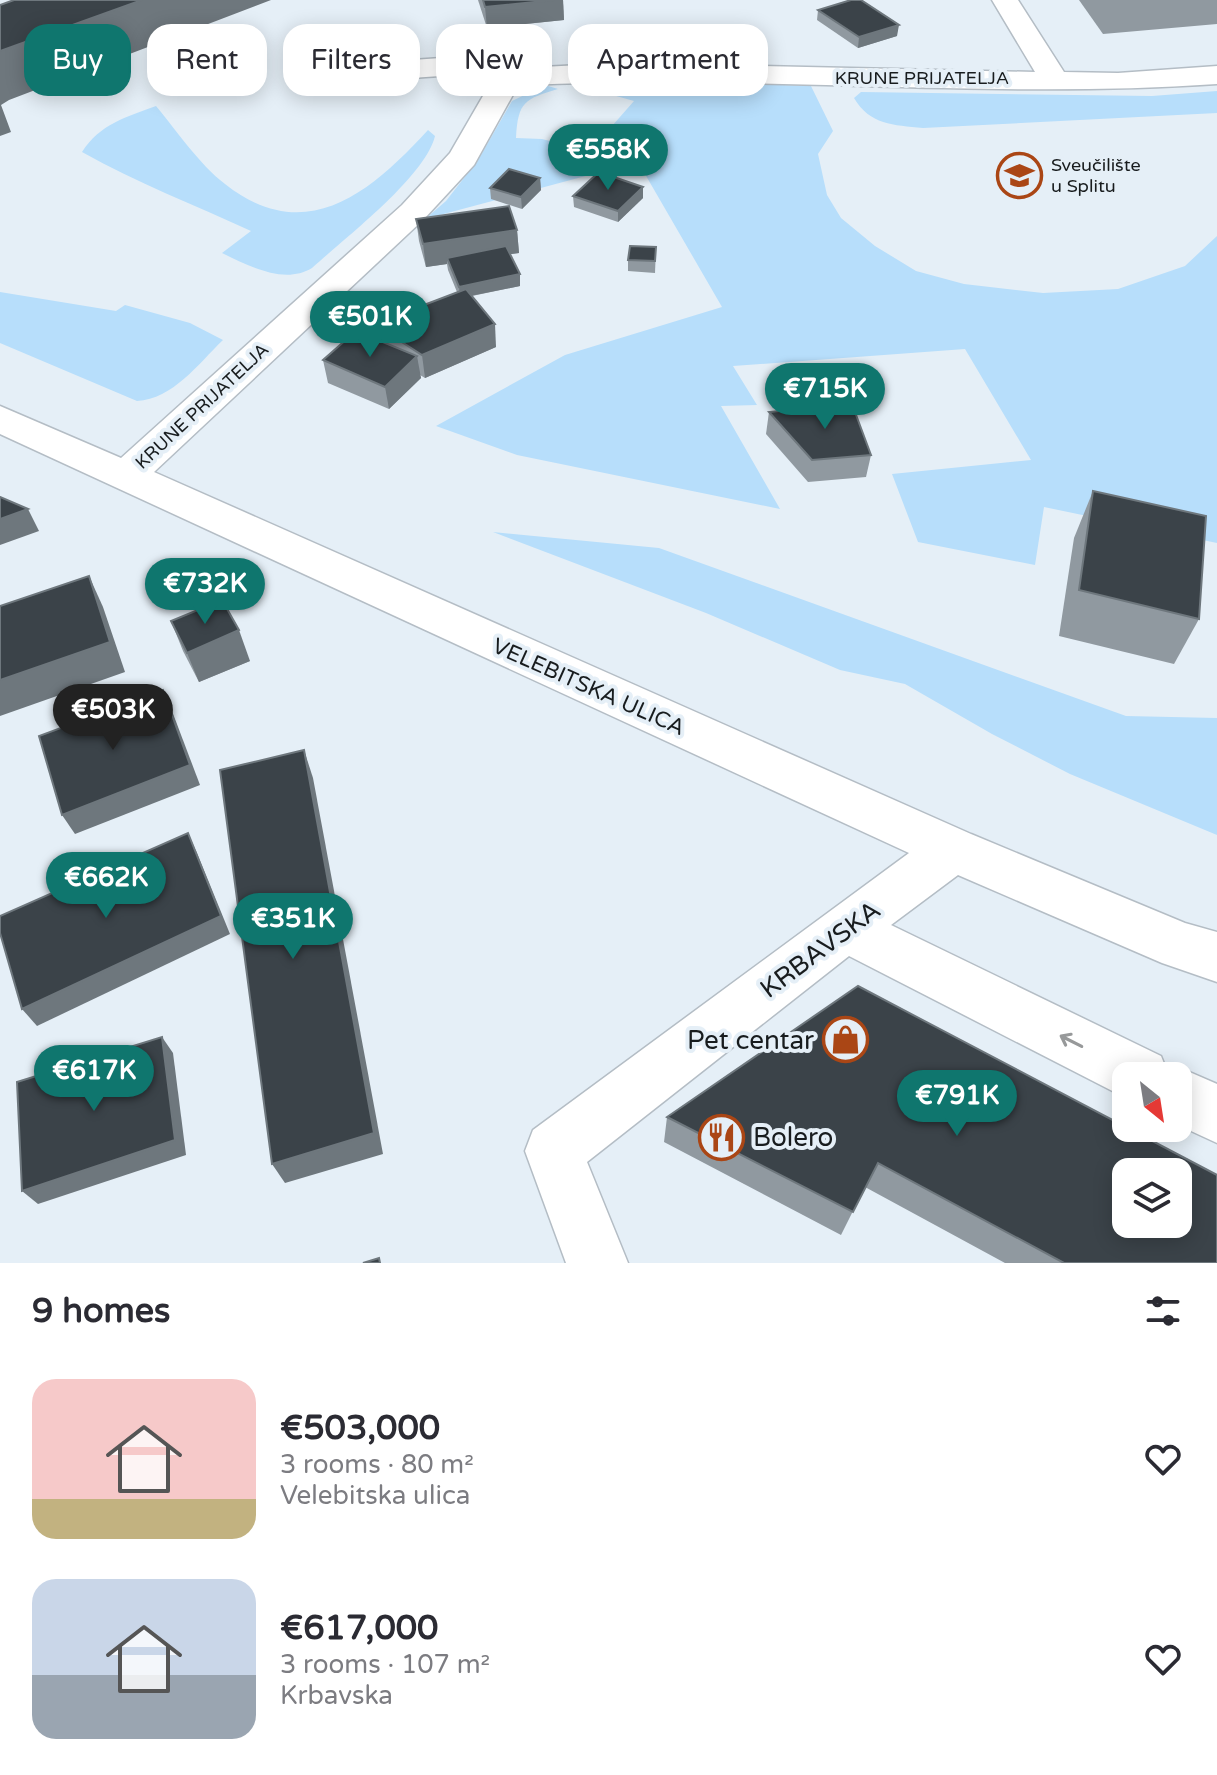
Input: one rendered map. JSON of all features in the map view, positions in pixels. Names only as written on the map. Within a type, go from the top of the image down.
[{"type":"street","points":[[1005,0],[1054,79]]},
{"type":"street","name":"KRUNE PRIJATELJA","points":[[552,73],[1118,82],[1217,75]]},
{"type":"street","name":"KRUNE PRIJATELJA","points":[[126,476],[413,212],[463,158],[498,96]]},
{"type":"street","name":"VELEBITSKA ULICA","points":[[0,419],[953,850],[1205,957]]},
{"type":"street","name":"KRBAVSKA","points":[[597,1263],[554,1151],[845,928],[953,850]]},
{"type":"street","points":[[845,928],[1113,1062]]},
{"type":"street","points":[[1192,1102],[1217,1114]]},
{"type":"shaded area","points":[[768,84],[811,86],[833,131],[818,154],[827,195],[841,218],[875,246],[916,271],[964,284],[1043,293],[1118,289],[1185,266],[1217,236],[1217,543],[1044,507],[1035,565],[918,542],[892,474],[1031,460],[965,349],[733,366],[757,405],[721,406],[780,509],[517,455],[436,426],[565,355],[722,307],[638,162],[425,219],[446,201],[478,160],[512,101],[522,96],[538,96],[521,109],[516,138],[542,139],[590,151],[634,101],[616,96],[768,96]]},
{"type":"shaded area","points":[[1217,91],[1217,113],[923,128],[875,119],[854,98],[861,92],[1152,96]]},
{"type":"shaded area","points":[[156,106],[215,176],[255,203],[283,211],[310,211],[336,204],[384,174],[428,130],[435,136],[416,170],[363,224],[312,268],[290,275],[278,274],[255,268],[222,253],[251,231],[82,152],[105,128]]},
{"type":"shaded area","points":[[0,292],[116,311],[125,305],[190,323],[223,340],[173,387],[150,399],[137,401],[0,343]]},
{"type":"shaded area","points":[[493,532],[659,548],[1126,716],[1217,718],[1217,835],[1070,774],[905,684],[840,670],[706,613]]},
{"type":"building","points":[[14,0],[142,0],[75,24],[24,24],[24,42],[0,51],[0,5]]},
{"type":"building","points":[[483,0],[554,0],[485,7]]},
{"type":"building","points":[[861,0],[899,25],[859,37],[818,10]]},
{"type":"building","points":[[509,169],[540,178],[521,197],[490,188]]},
{"type":"building","points":[[599,172],[643,187],[618,211],[573,196]]},
{"type":"building","points":[[509,206],[517,230],[423,244],[416,219]]},
{"type":"building","points":[[506,246],[520,274],[459,287],[447,258]]},
{"type":"building","points":[[630,246],[656,247],[655,261],[628,260]]},
{"type":"building","points":[[466,289],[495,324],[422,355],[374,324]]},
{"type":"building","points":[[356,331],[417,356],[385,387],[323,360]]},
{"type":"building","points":[[852,404],[871,455],[812,460],[769,412]]},
{"type":"building","points":[[1093,491],[1206,516],[1199,619],[1079,590]]},
{"type":"building","points":[[0,497],[28,509],[0,519]]},
{"type":"building","points":[[89,576],[110,642],[0,680],[0,606]]},
{"type":"building","points":[[222,600],[239,630],[187,653],[171,621]]},
{"type":"building","points":[[163,690],[190,765],[62,815],[39,736]]},
{"type":"building","points":[[304,750],[374,1133],[272,1164],[220,770]]},
{"type":"building","points":[[188,833],[221,916],[22,1009],[0,933],[0,916]]},
{"type":"building","points":[[858,986],[1112,1120],[1112,1142],[1154,1142],[1185,1158],[1112,1158],[1112,1238],[1192,1238],[1192,1162],[1217,1175],[1217,1263],[1064,1263],[878,1163],[853,1212],[667,1117]]},
{"type":"building","points":[[162,1037],[175,1140],[22,1191],[17,1082]]},
{"type":"building","points":[[379,1258],[380,1263],[363,1263]]},
{"type":"place","name":"Sveučilište u Splitu","points":[[1020,175]]},
{"type":"place","name":"Pet centar","points":[[845,1040]]},
{"type":"place","name":"Bolero","points":[[722,1137]]}]
